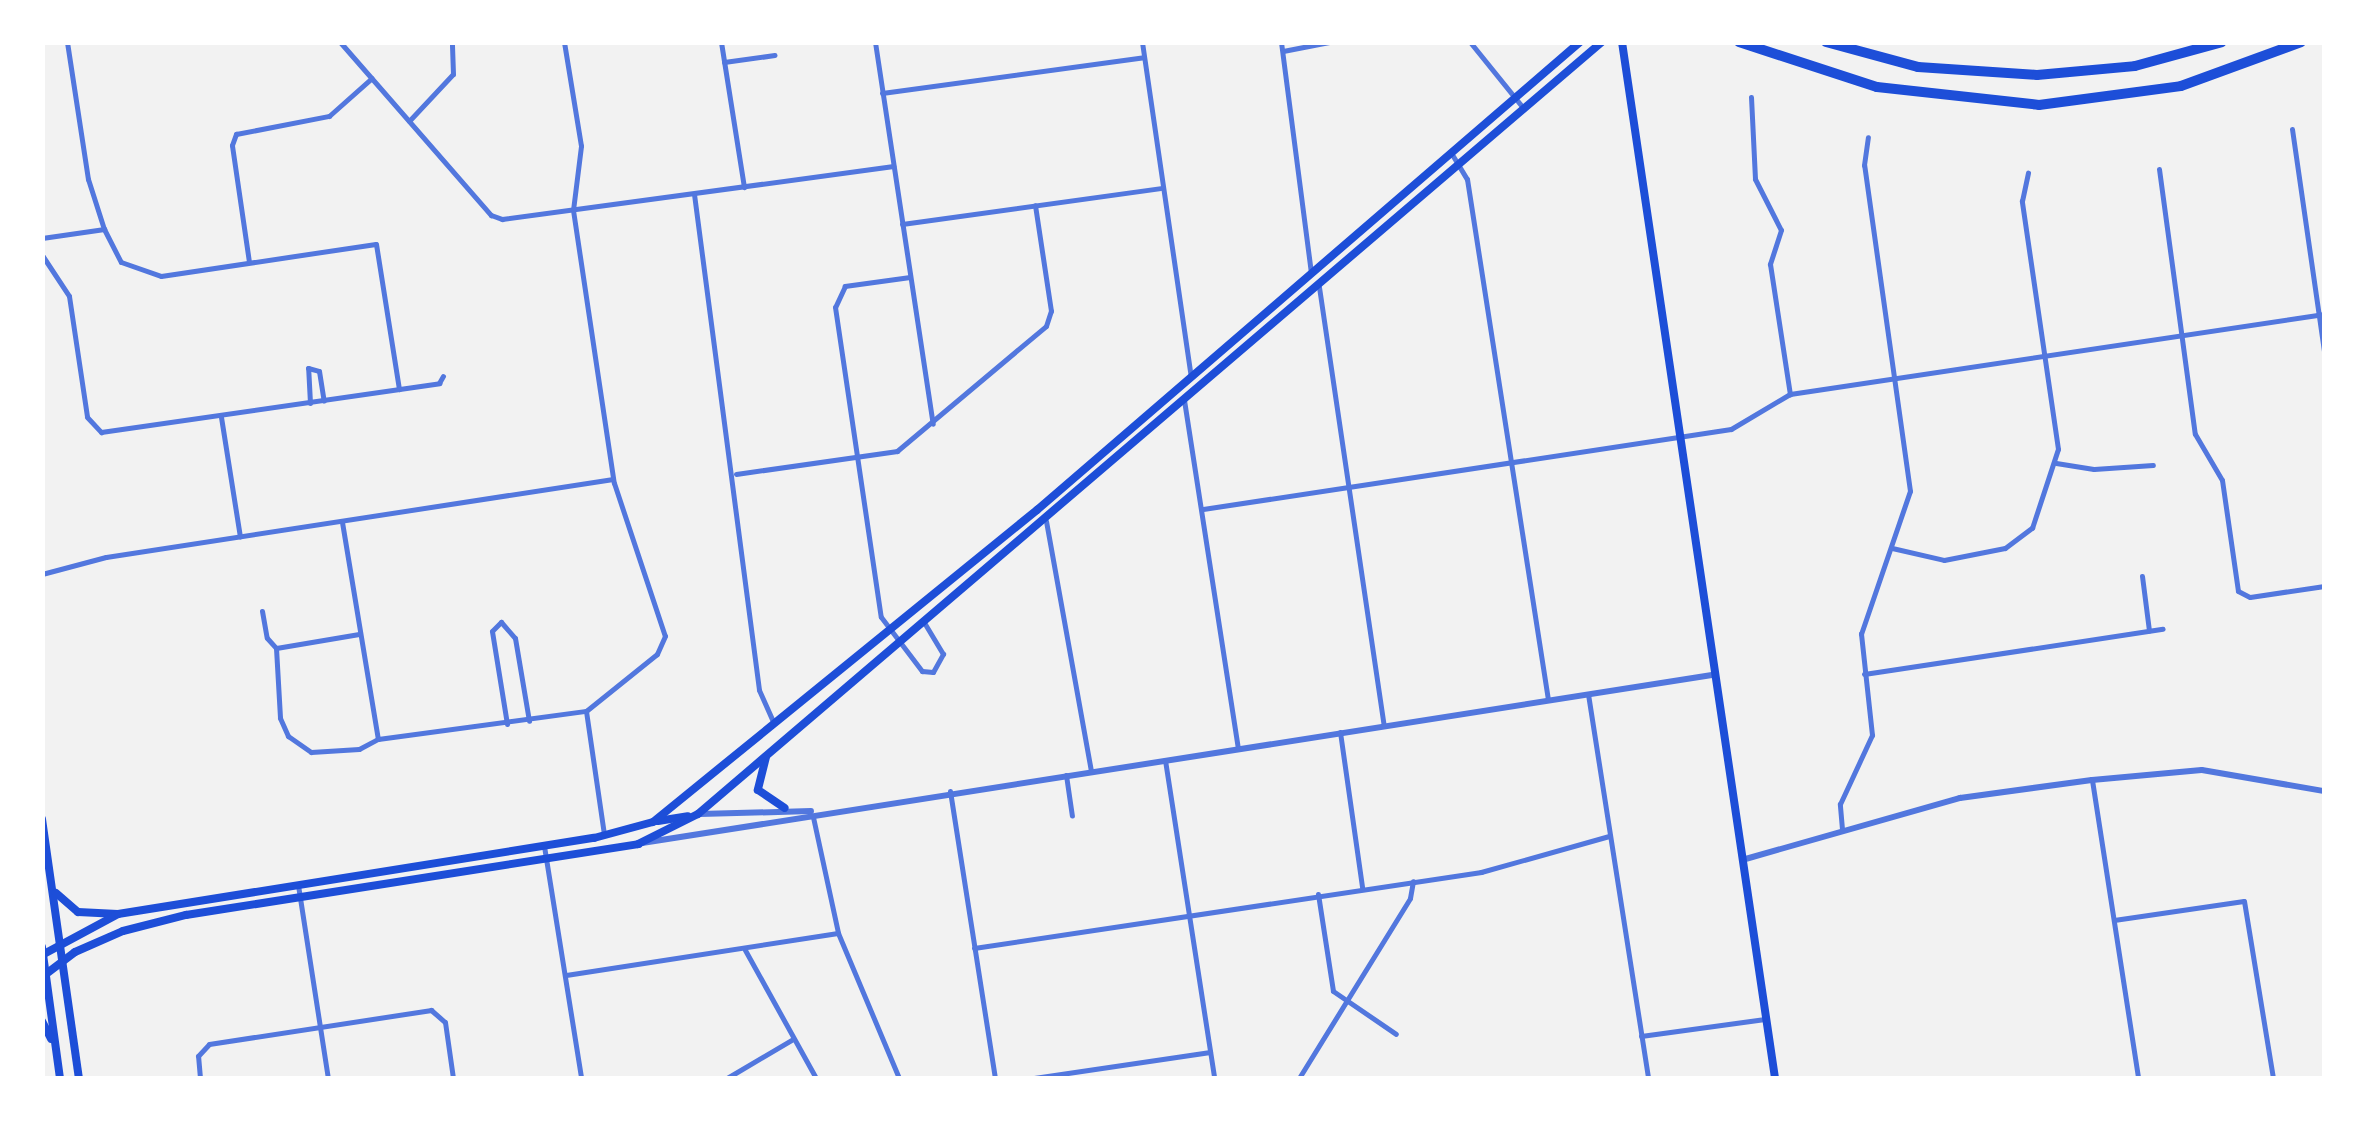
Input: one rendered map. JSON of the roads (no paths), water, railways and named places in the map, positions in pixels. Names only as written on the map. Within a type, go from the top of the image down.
[{"type":"highway","points":[[1739,42],[1877,87],[2040,106],[2181,86],[2301,42]]},
{"type":"highway","points":[[1826,42],[1918,67],[2023,76],[2135,66],[2222,42]]},
{"type":"main road","points":[[653,822],[777,726],[1038,510],[1518,100],[1580,42]]},
{"type":"main road","points":[[44,974],[62,960],[122,931],[638,844],[698,814],[1319,288],[1602,42]]},
{"type":"main road","points":[[1622,42],[1712,675],[1775,1078]]},
{"type":"main road","points":[[1311,276],[1319,288]]},
{"type":"main road","points":[[1191,378],[1198,389]]},
{"type":"main road","points":[[1038,510],[1046,521]]},
{"type":"main road","points":[[777,726],[786,737]]},
{"type":"main road","points":[[768,753],[758,790],[785,808]]},
{"type":"main road","points":[[54,889],[78,912],[118,914],[604,836],[698,814]]},
{"type":"main road","points":[[42,819],[79,1078]]},
{"type":"main road","points":[[60,1078],[43,952],[118,914]]},
{"type":"main road","points":[[42,1021],[55,1048]]},
{"type":"street","points":[[67,42],[88,179],[104,229],[121,262],[145,275],[376,244],[400,390]]},
{"type":"street","points":[[340,42],[491,215],[574,210],[893,166]]},
{"type":"street","points":[[410,122],[452,74],[452,42]]},
{"type":"street","points":[[262,611],[276,648],[272,658],[288,736],[323,754],[378,739],[586,712],[657,654],[665,636],[613,479],[574,210],[581,146],[564,42]]},
{"type":"street","points":[[721,42],[744,187]]},
{"type":"street","points":[[875,42],[932,424]]},
{"type":"street","points":[[1142,42],[1191,378]]},
{"type":"street","points":[[1281,42],[1311,276]]},
{"type":"street","points":[[1282,52],[1329,42]]},
{"type":"street","points":[[1470,42],[1524,109]]},
{"type":"street","points":[[724,62],[775,55]]},
{"type":"street","points":[[882,93],[1144,57]]},
{"type":"street","points":[[250,263],[232,145],[236,134],[328,116],[372,78]]},
{"type":"street","points":[[1750,97],[1755,180],[1781,230],[1770,264],[1790,394]]},
{"type":"street","points":[[2292,129],[2322,314],[2324,352]]},
{"type":"street","points":[[1842,829],[1840,804],[1872,735],[1861,634],[1910,491],[1864,165],[1868,137]]},
{"type":"street","points":[[1453,156],[1460,166],[1512,462],[1548,700]]},
{"type":"street","points":[[2159,170],[2197,440],[2222,480],[2238,591],[2250,597],[2324,586]]},
{"type":"street","points":[[1892,548],[1944,560],[2019,541],[2032,528],[2056,463],[2022,201],[2028,173]]},
{"type":"street","points":[[902,224],[1161,188]]},
{"type":"street","points":[[694,194],[736,474],[759,690],[777,726]]},
{"type":"street","points":[[736,474],[897,451],[1050,319],[1034,205]]},
{"type":"street","points":[[42,238],[104,229]]},
{"type":"street","points":[[42,255],[68,296],[87,418],[96,430],[110,434],[400,390],[439,383],[443,376]]},
{"type":"street","points":[[910,276],[838,292],[835,307],[881,617],[922,670],[934,672],[943,654],[924,622]]},
{"type":"street","points":[[1319,288],[1384,725]]},
{"type":"street","points":[[1203,509],[1740,426],[1790,394],[2322,314]]},
{"type":"street","points":[[310,403],[308,368],[319,371],[324,401]]},
{"type":"street","points":[[1184,400],[1238,747]]},
{"type":"street","points":[[221,417],[240,536]]},
{"type":"street","points":[[2056,463],[2094,469],[2153,466]]},
{"type":"street","points":[[42,574],[240,536],[613,479]]},
{"type":"street","points":[[1046,521],[1091,770]]},
{"type":"street","points":[[342,522],[378,739]]},
{"type":"street","points":[[2142,576],[2149,630]]},
{"type":"street","points":[[507,724],[492,631],[501,622],[515,638],[529,721]]},
{"type":"street","points":[[1864,674],[2163,628]]},
{"type":"street","points":[[276,648],[359,634]]},
{"type":"street","points":[[638,844],[812,812],[1712,675]]},
{"type":"street","points":[[1588,694],[1648,1078]]},
{"type":"street","points":[[586,712],[604,836]]},
{"type":"street","points":[[1340,732],[1362,888]]},
{"type":"street","points":[[1165,758],[1214,1078]]},
{"type":"street","points":[[1741,860],[1960,798],[2092,780],[2202,770],[2324,792]]},
{"type":"street","points":[[1066,774],[1072,816]]},
{"type":"street","points":[[2092,780],[2138,1078]]},
{"type":"street","points":[[950,791],[996,1078]]},
{"type":"street","points":[[698,814],[785,808],[812,812]]},
{"type":"street","points":[[812,812],[838,933],[900,1078]]},
{"type":"street","points":[[974,948],[1481,872],[1609,836]]},
{"type":"street","points":[[544,846],[581,1078]]},
{"type":"street","points":[[1299,1078],[1410,898],[1413,881]]},
{"type":"street","points":[[298,885],[328,1078]]},
{"type":"street","points":[[1318,894],[1332,986],[1345,1004],[1396,1034]]},
{"type":"street","points":[[2114,920],[2244,900],[2273,1078]]},
{"type":"street","points":[[566,975],[838,933]]},
{"type":"street","points":[[745,949],[816,1078]]},
{"type":"street","points":[[200,1078],[198,1056],[209,1044],[437,1012],[445,1022],[453,1078]]},
{"type":"street","points":[[1641,1036],[1765,1019]]},
{"type":"street","points":[[727,1078],[793,1039]]},
{"type":"street","points":[[1034,1078],[1210,1052]]}]
